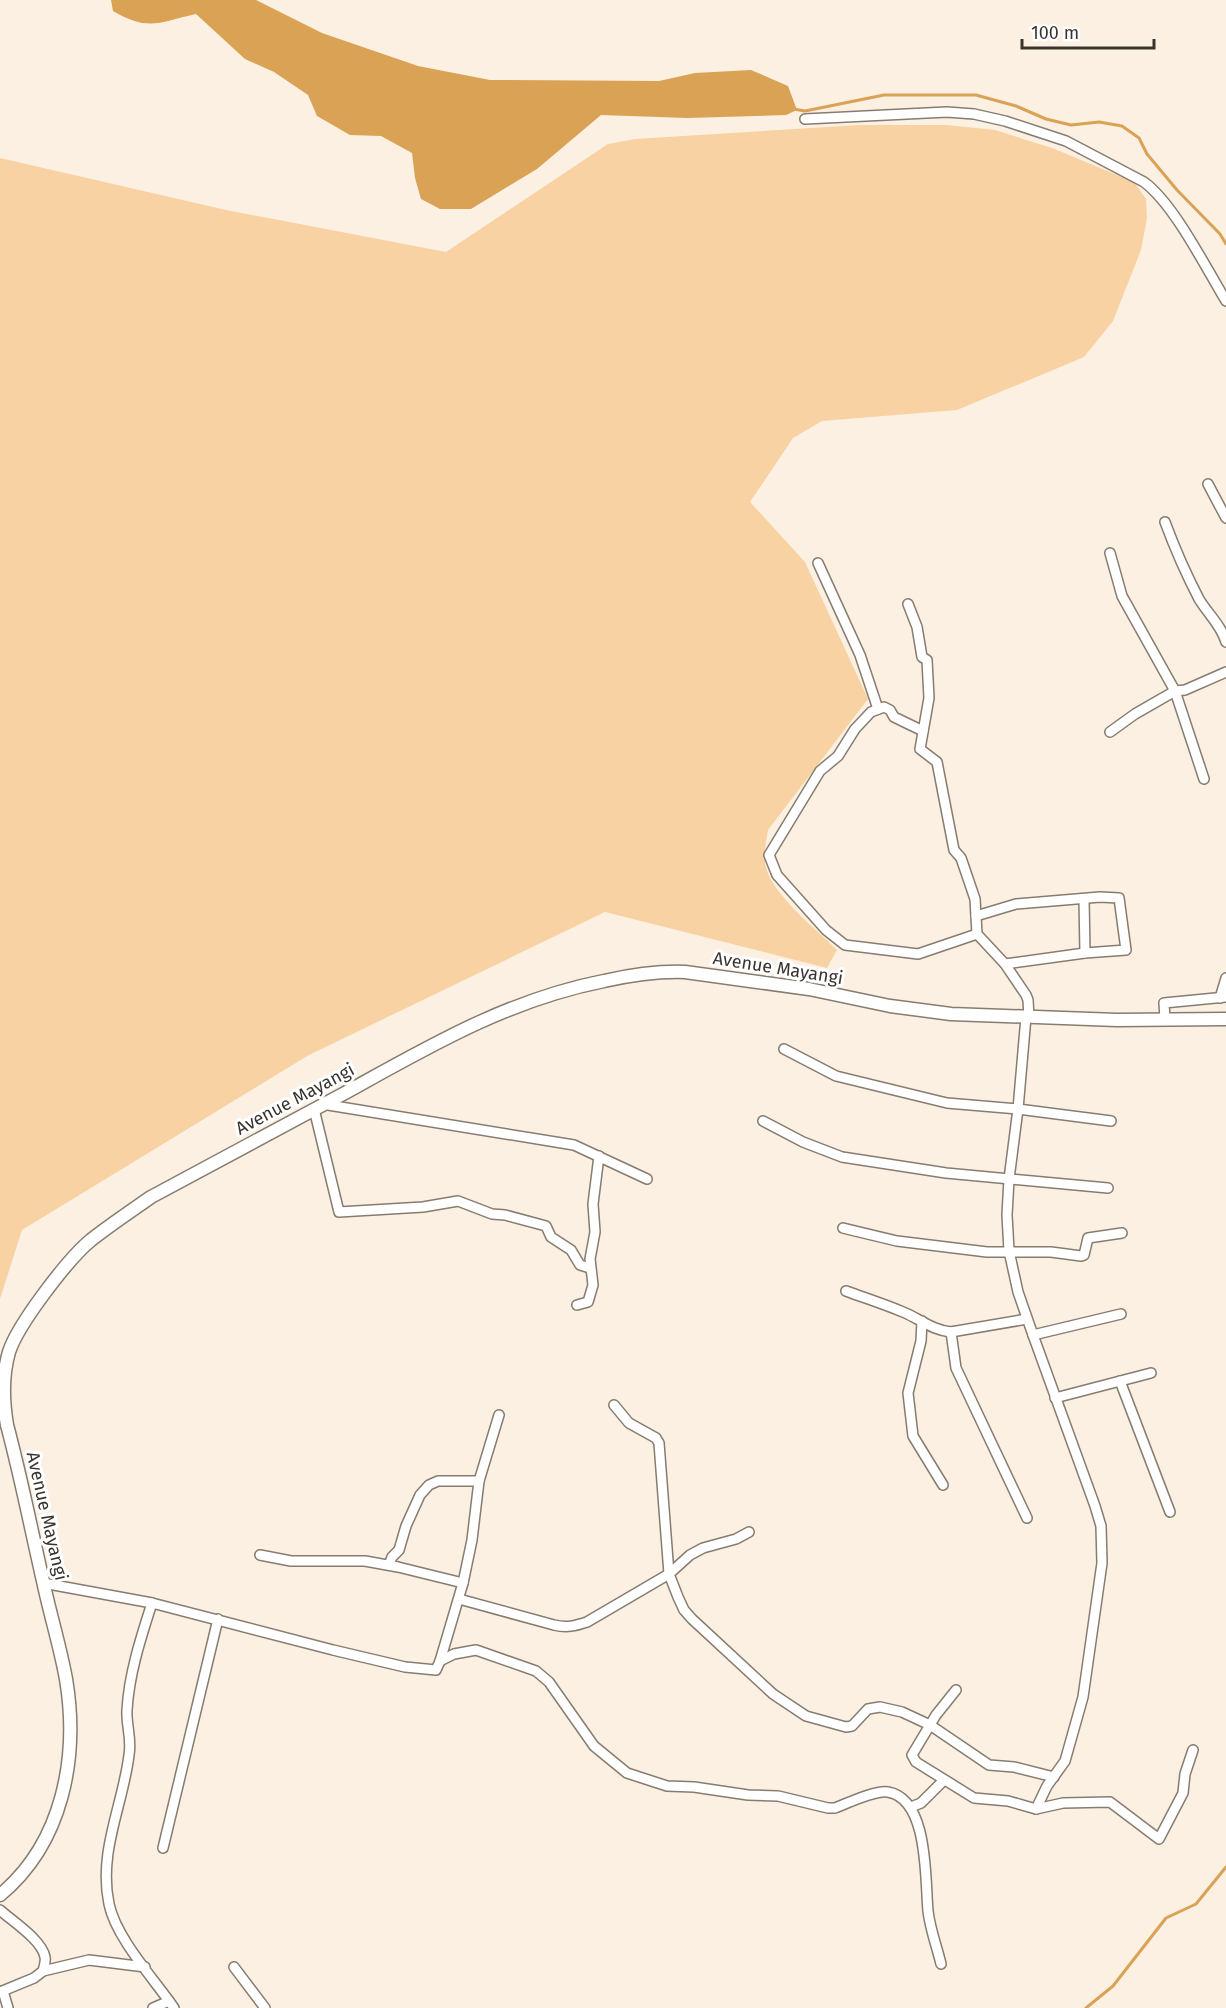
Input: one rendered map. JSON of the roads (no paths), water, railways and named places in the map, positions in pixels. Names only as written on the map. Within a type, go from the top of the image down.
[{"type":"street","points":[[805,119],[947,112],[974,114],[1005,121],[1066,141],[1153,188],[1181,228],[1226,301]]},
{"type":"street","points":[[1208,484],[1226,518]]},
{"type":"street","points":[[1165,522],[1188,578],[1201,602],[1220,628],[1226,642]]},
{"type":"street","points":[[1110,553],[1122,596],[1175,691],[1204,779]]},
{"type":"street","points":[[818,563],[860,656],[878,709]]},
{"type":"street","points":[[909,604],[917,627],[922,657],[927,660],[929,698],[920,749],[937,762],[954,850],[964,866],[976,903],[977,934],[1005,964],[1028,1000],[1009,1179],[1007,1215],[1010,1251],[1027,1319],[1101,1526],[1102,1563],[1083,1696],[1065,1761],[1047,1786],[1036,1809]]},
{"type":"street","points":[[1110,732],[1129,717],[1175,691],[1185,690],[1226,672]]},
{"type":"street","points":[[922,731],[894,717],[890,710],[884,707],[871,712],[855,729],[838,756],[820,771],[769,855],[777,875],[826,930],[845,945],[918,954],[977,934]]},
{"type":"street","points":[[976,916],[1016,904],[1119,898],[1126,950],[1005,964]]},
{"type":"street","points":[[1084,899],[1085,953]]},
{"type":"street","name":"Avenue Mayangi","points":[[0,1895],[21,1875],[49,1835],[61,1797],[70,1740],[66,1681],[3,1406],[4,1379],[9,1352],[16,1336],[61,1272],[90,1241],[151,1197],[449,1035],[526,1001],[574,987],[652,972],[685,972],[809,989],[912,1010],[951,1014],[1226,1019]]},
{"type":"street","points":[[1165,1019],[1164,1003],[1223,997],[1226,978]]},
{"type":"street","points":[[784,1049],[828,1073],[905,1094],[947,1103],[1018,1108],[1111,1121]]},
{"type":"street","points":[[590,1268],[580,1264],[571,1250],[551,1237],[546,1226],[505,1215],[492,1214],[461,1202],[423,1207],[339,1212],[318,1107],[574,1145],[647,1179]]},
{"type":"street","points":[[763,1120],[804,1142],[837,1156],[946,1173],[1108,1188]]},
{"type":"street","points":[[577,1305],[589,1301],[593,1285],[590,1268],[595,1232],[593,1204],[599,1156]]},
{"type":"street","points":[[843,1228],[897,1241],[987,1252],[1051,1252],[1082,1256],[1088,1238],[1122,1233]]},
{"type":"street","points":[[846,1291],[906,1313],[934,1329],[951,1332],[1027,1319]]},
{"type":"street","points":[[1033,1335],[1121,1314]]},
{"type":"street","points":[[921,1321],[921,1341],[908,1393],[913,1436],[943,1485]]},
{"type":"street","points":[[951,1332],[956,1368],[1027,1518]]},
{"type":"street","points":[[1055,1398],[1150,1373]]},
{"type":"street","points":[[1120,1381],[1170,1512]]},
{"type":"street","points":[[614,1405],[629,1423],[656,1438],[659,1443],[669,1574],[678,1597],[688,1614],[752,1676],[806,1716],[846,1727],[852,1726],[868,1709],[888,1708],[930,1725],[989,1765],[1031,1770],[1054,1777]]},
{"type":"street","points":[[43,1583],[153,1603],[271,1635],[405,1667],[436,1670],[441,1660],[463,1583],[472,1540],[479,1481],[499,1415]]},
{"type":"street","points":[[389,1565],[392,1557],[399,1550],[416,1503],[429,1485],[438,1481],[479,1481]]},
{"type":"street","points":[[459,1599],[566,1628],[587,1622],[669,1574],[690,1555],[703,1548],[736,1539],[749,1532]]},
{"type":"street","points":[[260,1555],[291,1561],[365,1561],[463,1583]]},
{"type":"street","points":[[153,1603],[140,1643],[130,1687],[126,1712],[131,1740],[129,1758],[107,1859],[109,1904],[114,1919],[123,1937],[172,2004],[153,2008]]},
{"type":"street","points":[[163,1848],[218,1619]]},
{"type":"street","points":[[441,1660],[454,1654],[476,1650],[536,1671],[549,1682],[598,1750],[623,1771],[667,1786],[778,1796],[828,1808],[835,1808],[882,1792],[895,1794],[910,1807],[922,1845],[928,1914],[941,1964]]},
{"type":"street","points":[[956,1690],[930,1725],[914,1752],[913,1758],[974,1798],[1008,1801],[1036,1809],[1063,1803],[1108,1801],[1159,1839],[1183,1793],[1185,1774],[1193,1750]]},
{"type":"street","points":[[910,1807],[921,1803],[944,1780]]},
{"type":"street","points":[[0,1910],[42,1948],[46,1958],[43,1971]]},
{"type":"street","points":[[8,2008],[1,1991],[34,1978],[43,1971],[89,1960],[145,1967]]},
{"type":"street","points":[[234,1967],[265,2008]]},
{"type":"waterway","points":[[793,109],[805,111],[884,95],[976,95],[1016,106],[1046,119],[1071,125],[1099,122],[1122,126],[1139,138],[1147,154],[1177,190],[1220,234],[1226,244]]},
{"type":"waterway","points":[[1086,2008],[1113,1986],[1166,1918],[1196,1904],[1226,1867]]}]
